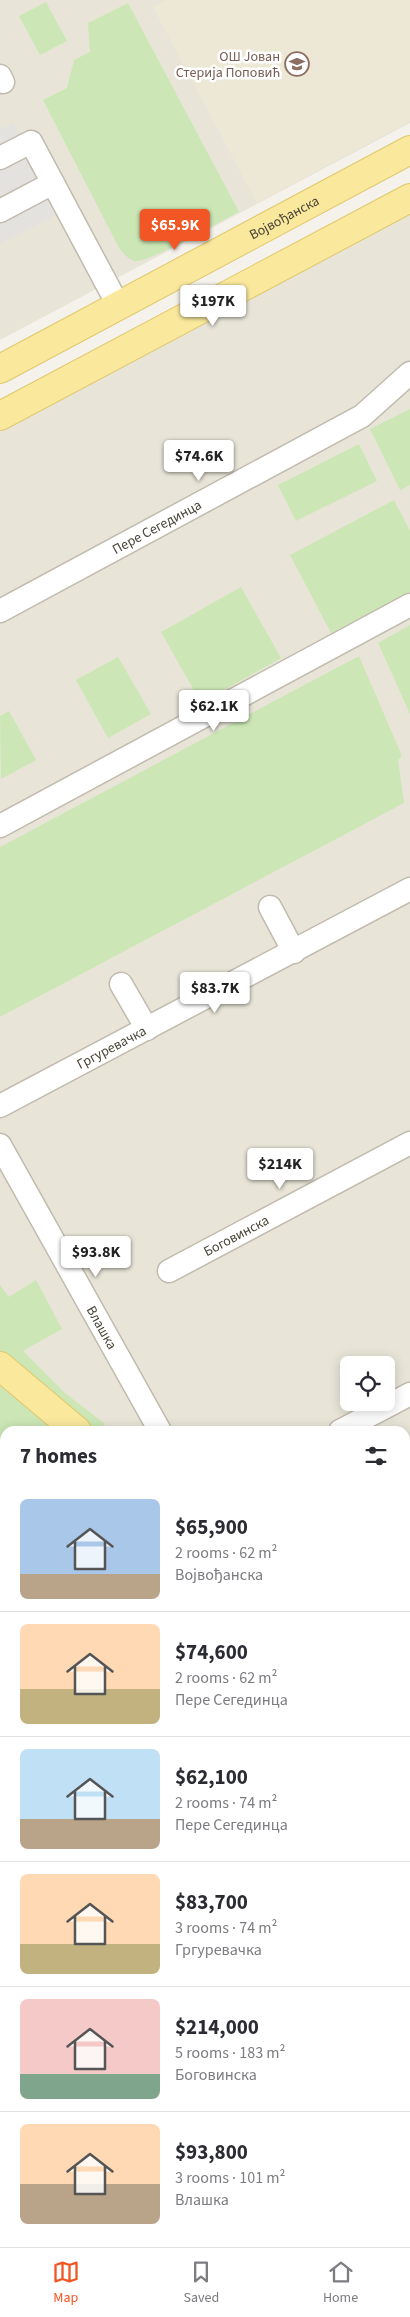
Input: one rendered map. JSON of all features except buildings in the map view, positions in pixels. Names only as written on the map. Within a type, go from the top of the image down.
[{"type":"main road","name":"Војвођанска","points":[[0,370],[410,150]]},
{"type":"main road","points":[[0,416],[410,198]]},
{"type":"main road","points":[[0,1366],[71,1426]]},
{"type":"street","points":[[0,158],[31,142],[118,305]]},
{"type":"street","points":[[0,211],[53,183]]},
{"type":"street","name":"Пере Сегединца","points":[[0,611],[362,416],[410,373]]},
{"type":"street","points":[[0,826],[410,605]]},
{"type":"street","name":"Гргуревачка","points":[[0,1106],[410,889]]},
{"type":"street","points":[[270,907],[294,952]]},
{"type":"street","points":[[121,984],[147,1028]]},
{"type":"street","name":"Боговинска","points":[[169,1271],[410,1143]]},
{"type":"street","name":"Влашка","points":[[0,1145],[157,1426]]},
{"type":"street","points":[[349,1426],[410,1394]]},
{"type":"shaded area","points":[[0,0],[410,0],[410,123],[0,340]]},
{"type":"shaded area","name":"ОШ Јован Стерија Поповић","points":[[167,0],[410,0],[410,121],[257,203],[153,7]]},
{"type":"shaded area","points":[[13,123],[60,213],[0,244],[0,129]]},
{"type":"shaded area","points":[[410,199],[410,1426],[79,1426],[0,1361],[0,416]]},
{"type":"shaded area","points":[[0,1386],[4,1426],[0,1426]]},
{"type":"green space","points":[[46,2],[67,41],[40,55],[19,16]]},
{"type":"green space","points":[[128,3],[239,212],[154,256],[134,261],[119,248],[43,100],[67,88],[74,60],[90,52],[88,23]]},
{"type":"green space","points":[[410,409],[410,485],[400,490],[370,429]]},
{"type":"green space","points":[[359,444],[377,481],[296,521],[278,485]]},
{"type":"green space","points":[[394,500],[410,531],[410,592],[331,633],[290,555]]},
{"type":"green space","points":[[241,587],[281,658],[201,703],[161,632]]},
{"type":"green space","points":[[410,625],[410,714],[378,643]]},
{"type":"green space","points":[[359,656],[402,756],[398,760],[404,803],[0,1017],[0,847]]},
{"type":"green space","points":[[118,657],[151,714],[108,738],[76,680]]},
{"type":"green space","points":[[9,711],[36,760],[1,779],[0,716]]},
{"type":"green space","points":[[36,1280],[62,1329],[23,1351],[65,1393],[105,1424],[104,1426],[86,1426],[0,1355],[0,1285],[9,1297]]},
{"type":"green space","points":[[0,1386],[51,1426],[0,1426]]},
{"type":"place","name":"ОШ Јован Стерија Поповић","points":[[297,64]]}]
